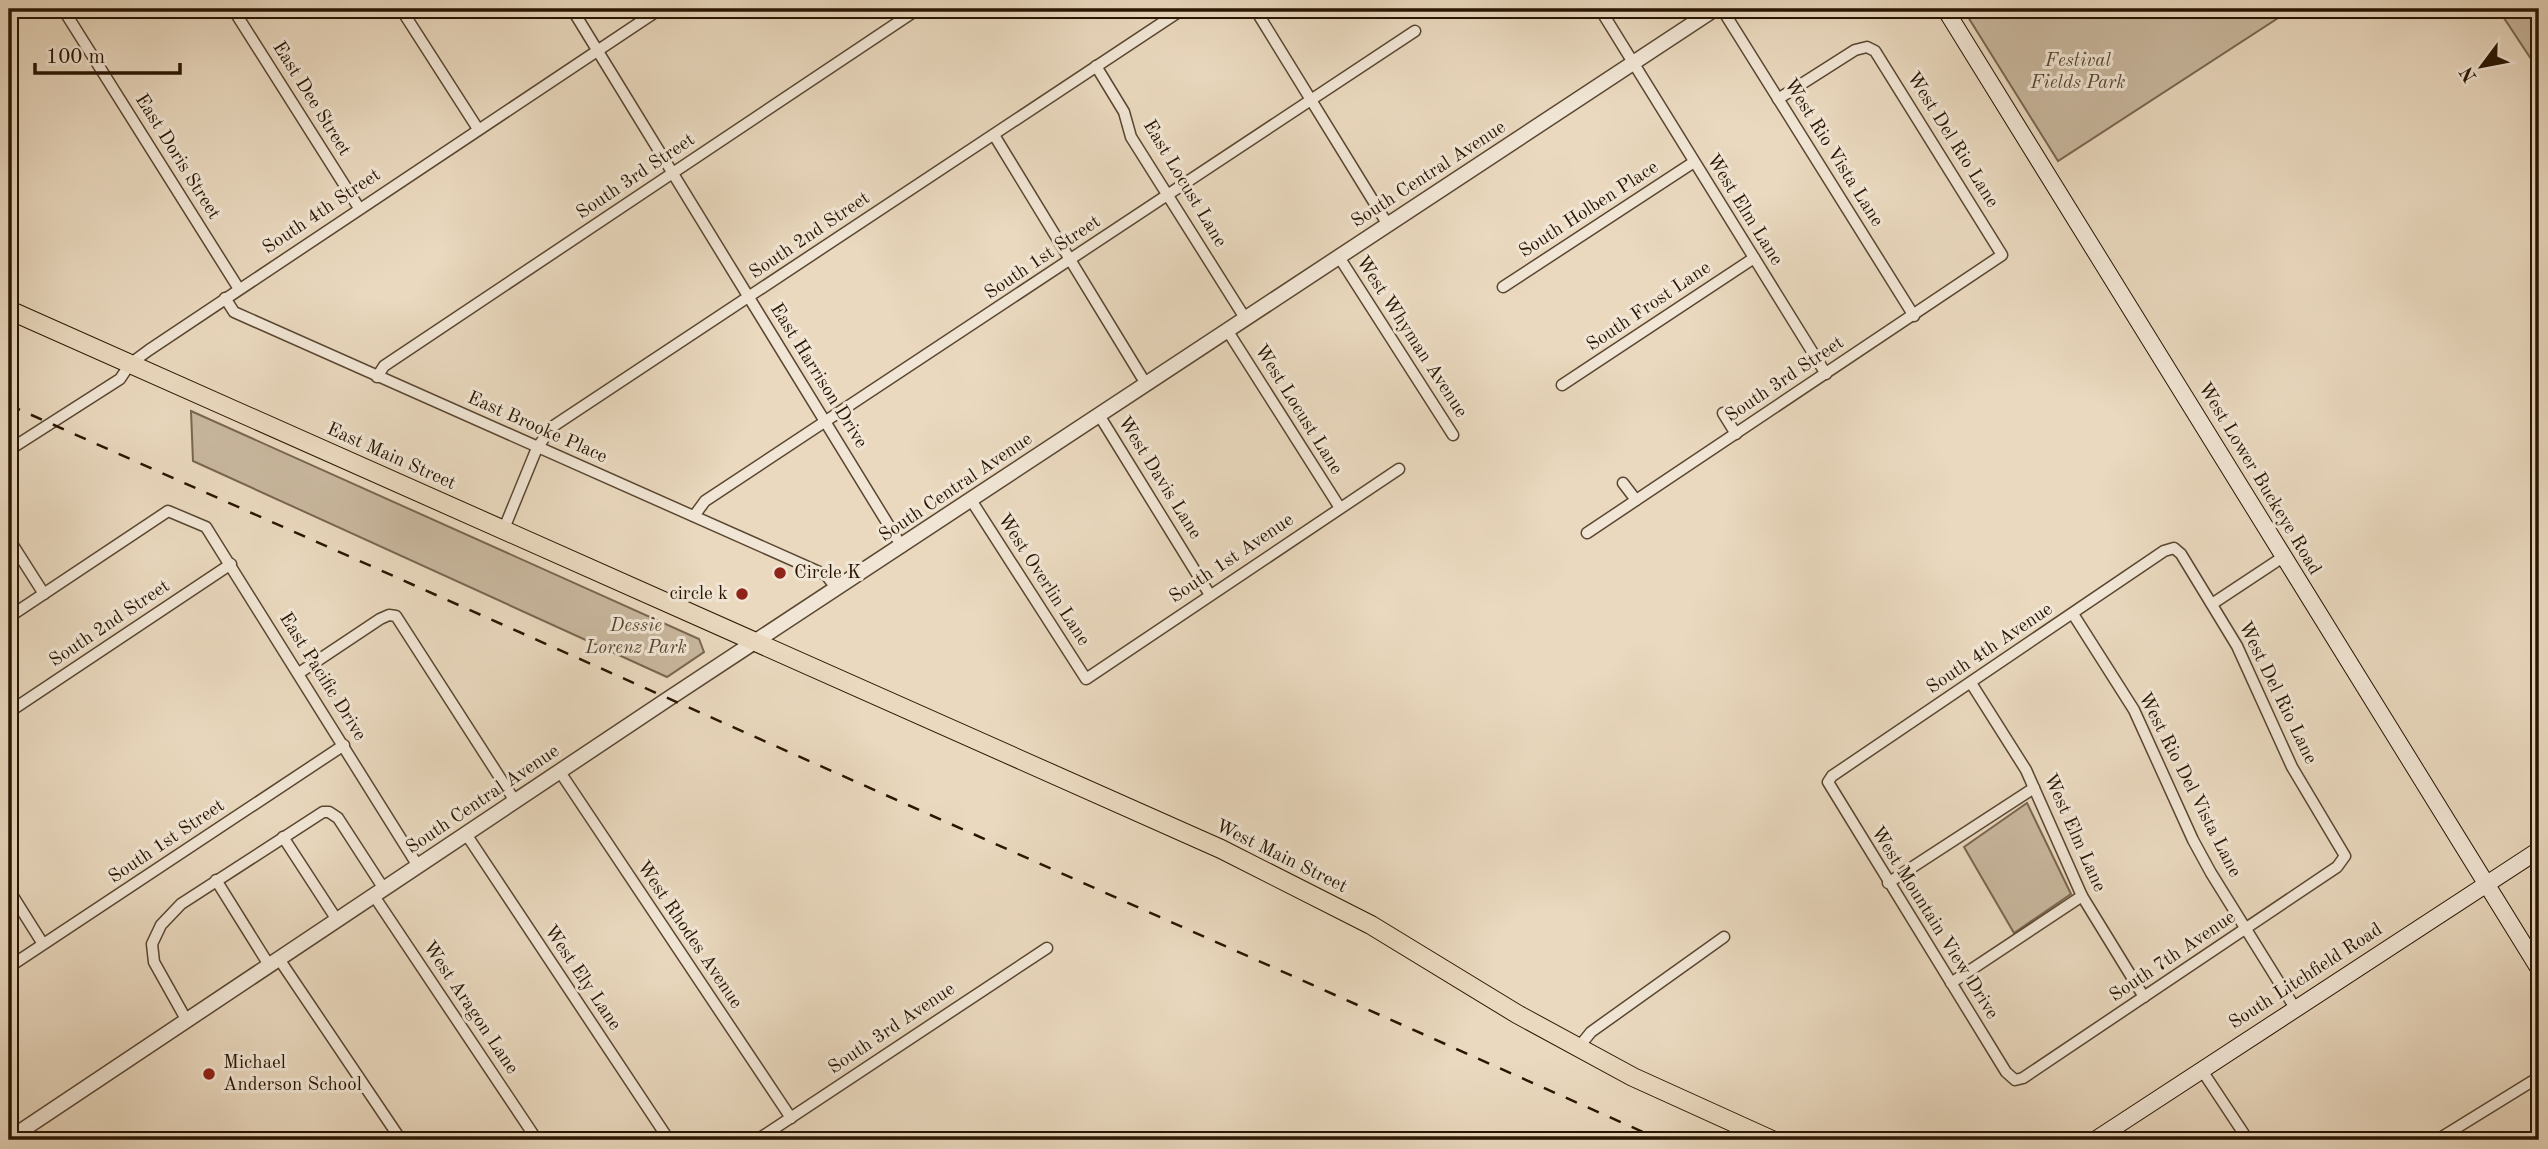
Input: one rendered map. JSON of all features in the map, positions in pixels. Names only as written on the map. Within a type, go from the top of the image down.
[{"type":"main road","name":"West Lower Buckeye Road","points":[[1945,9],[2539,969]]},
{"type":"main road","name":"East Main Street","points":[[9,310],[756,642]]},
{"type":"main road","name":"West Main Street","points":[[756,642],[1295,885],[1371,925],[1578,1048],[1633,1077],[1772,1140]]},
{"type":"main road","name":"South Litchfield Road","points":[[2095,1140],[2539,850]]},
{"type":"street","name":"East Doris Street","points":[[63,9],[239,289]]},
{"type":"street","name":"East Dee Street","points":[[233,9],[359,208]]},
{"type":"street","points":[[401,9],[478,129]]},
{"type":"street","name":"East Harrison Drive","points":[[572,9],[902,547]]},
{"type":"street","name":"South 4th Street","points":[[9,450],[120,379],[130,364],[225,298],[660,9]]},
{"type":"street","name":"South 3rd Street","points":[[377,377],[384,366],[918,9]]},
{"type":"street","name":"South 2nd Street","points":[[503,531],[537,448],[552,428],[1183,9]]},
{"type":"street","points":[[1255,9],[1388,225]]},
{"type":"street","name":"West Elm Lane","points":[[1600,9],[1632,65],[1826,374]]},
{"type":"street","name":"South Central Avenue","points":[[9,1139],[515,801],[1715,9]]},
{"type":"street","name":"West Rio Vista Lane","points":[[1722,9],[1914,316]]},
{"type":"street","name":"South 1st Street","points":[[694,516],[705,501],[1415,32]]},
{"type":"street","name":"West Del Rio Lane","points":[[1778,99],[1855,50],[1867,47],[1875,51],[2002,255]]},
{"type":"street","name":"East Locust Lane","points":[[1096,66],[1124,113],[1131,137],[1245,318]]},
{"type":"street","points":[[994,135],[1073,259],[1146,384]]},
{"type":"street","name":"South Holben Place","points":[[1503,288],[1694,162]]},
{"type":"street","name":"South 3rd Street","points":[[1587,533],[2002,255]]},
{"type":"street","name":"West Whyman Avenue","points":[[1339,257],[1453,435]]},
{"type":"street","name":"South Frost Lane","points":[[1562,385],[1754,258]]},
{"type":"street","name":"East Brooke Place","points":[[225,298],[233,312],[826,575],[837,589]]},
{"type":"street","name":"West Locust Lane","points":[[1227,330],[1340,508]]},
{"type":"street","points":[[1723,413],[1736,434]]},
{"type":"street","name":"West Davis Lane","points":[[1099,415],[1210,595]]},
{"type":"street","name":"South 1st Avenue","points":[[1086,679],[1399,469]]},
{"type":"street","points":[[1623,483],[1636,500]]},
{"type":"street","name":"West Overlin Lane","points":[[971,500],[1086,679]]},
{"type":"street","name":"East Pacific Drive","points":[[44,594],[167,511],[186,516],[212,532],[418,866]]},
{"type":"street","points":[[9,538],[44,594],[9,617]]},
{"type":"street","name":"West Del Rio Lane","points":[[2174,548],[2181,554],[2237,646],[2292,767],[2345,856]]},
{"type":"street","name":"South 4th Avenue","points":[[1828,782],[1832,776],[2164,551],[2174,548]]},
{"type":"street","points":[[2212,604],[2283,557]]},
{"type":"street","name":"South 2nd Street","points":[[9,712],[231,564]]},
{"type":"street","points":[[299,673],[389,614],[402,622],[515,801]]},
{"type":"street","name":"West Rio Del Vista Lane","points":[[2073,614],[2134,710],[2193,840],[2295,1008]]},
{"type":"street","name":"West Elm Lane","points":[[1971,683],[2034,788],[2082,896],[2144,997]]},
{"type":"street","name":"South 1st Street","points":[[9,967],[344,745]]},
{"type":"street","name":"West Rhodes Avenue","points":[[560,772],[790,1118]]},
{"type":"street","name":"West Mountain View Drive","points":[[1828,782],[2006,1072],[2015,1080]]},
{"type":"street","points":[[1888,883],[2034,788]]},
{"type":"street","name":"West Aragon Lane","points":[[283,837],[317,814],[334,814],[379,892],[537,1140]]},
{"type":"street","name":"West Ely Lane","points":[[466,834],[669,1140]]},
{"type":"street","points":[[187,1021],[158,971],[152,944],[161,925],[175,909],[216,880],[283,837],[337,920]]},
{"type":"street","name":"South 7th Avenue","points":[[2015,1080],[2023,1078],[2246,929],[2337,867],[2345,856]]},
{"type":"street","points":[[216,880],[401,1140]]},
{"type":"street","points":[[9,890],[43,944]]},
{"type":"street","points":[[1951,984],[2082,896]]},
{"type":"street","points":[[1578,1048],[1591,1032],[1724,937]]},
{"type":"street","name":"South 3rd Avenue","points":[[757,1140],[1047,948]]},
{"type":"street","points":[[2201,1069],[2248,1140]]},
{"type":"street","points":[[2437,1140],[2539,1077]]},
{"type":"green space","name":"Festival Fields Park","points":[[1963,9],[2292,9],[2058,161]]},
{"type":"green space","points":[[2498,9],[2539,9],[2539,71]]},
{"type":"green space","name":"Dessie Lorenz Park","points":[[191,411],[699,639],[704,652],[667,677],[193,461]]},
{"type":"green space","points":[[2027,803],[2071,894],[2014,933],[1964,847]]},
{"type":"railway","points":[[9,405],[1661,1140]]},
{"type":"place","name":"Circle K","points":[[780,573]]},
{"type":"place","name":"circle k","points":[[742,594]]},
{"type":"place","name":"Michael Anderson School","points":[[209,1074]]}]
